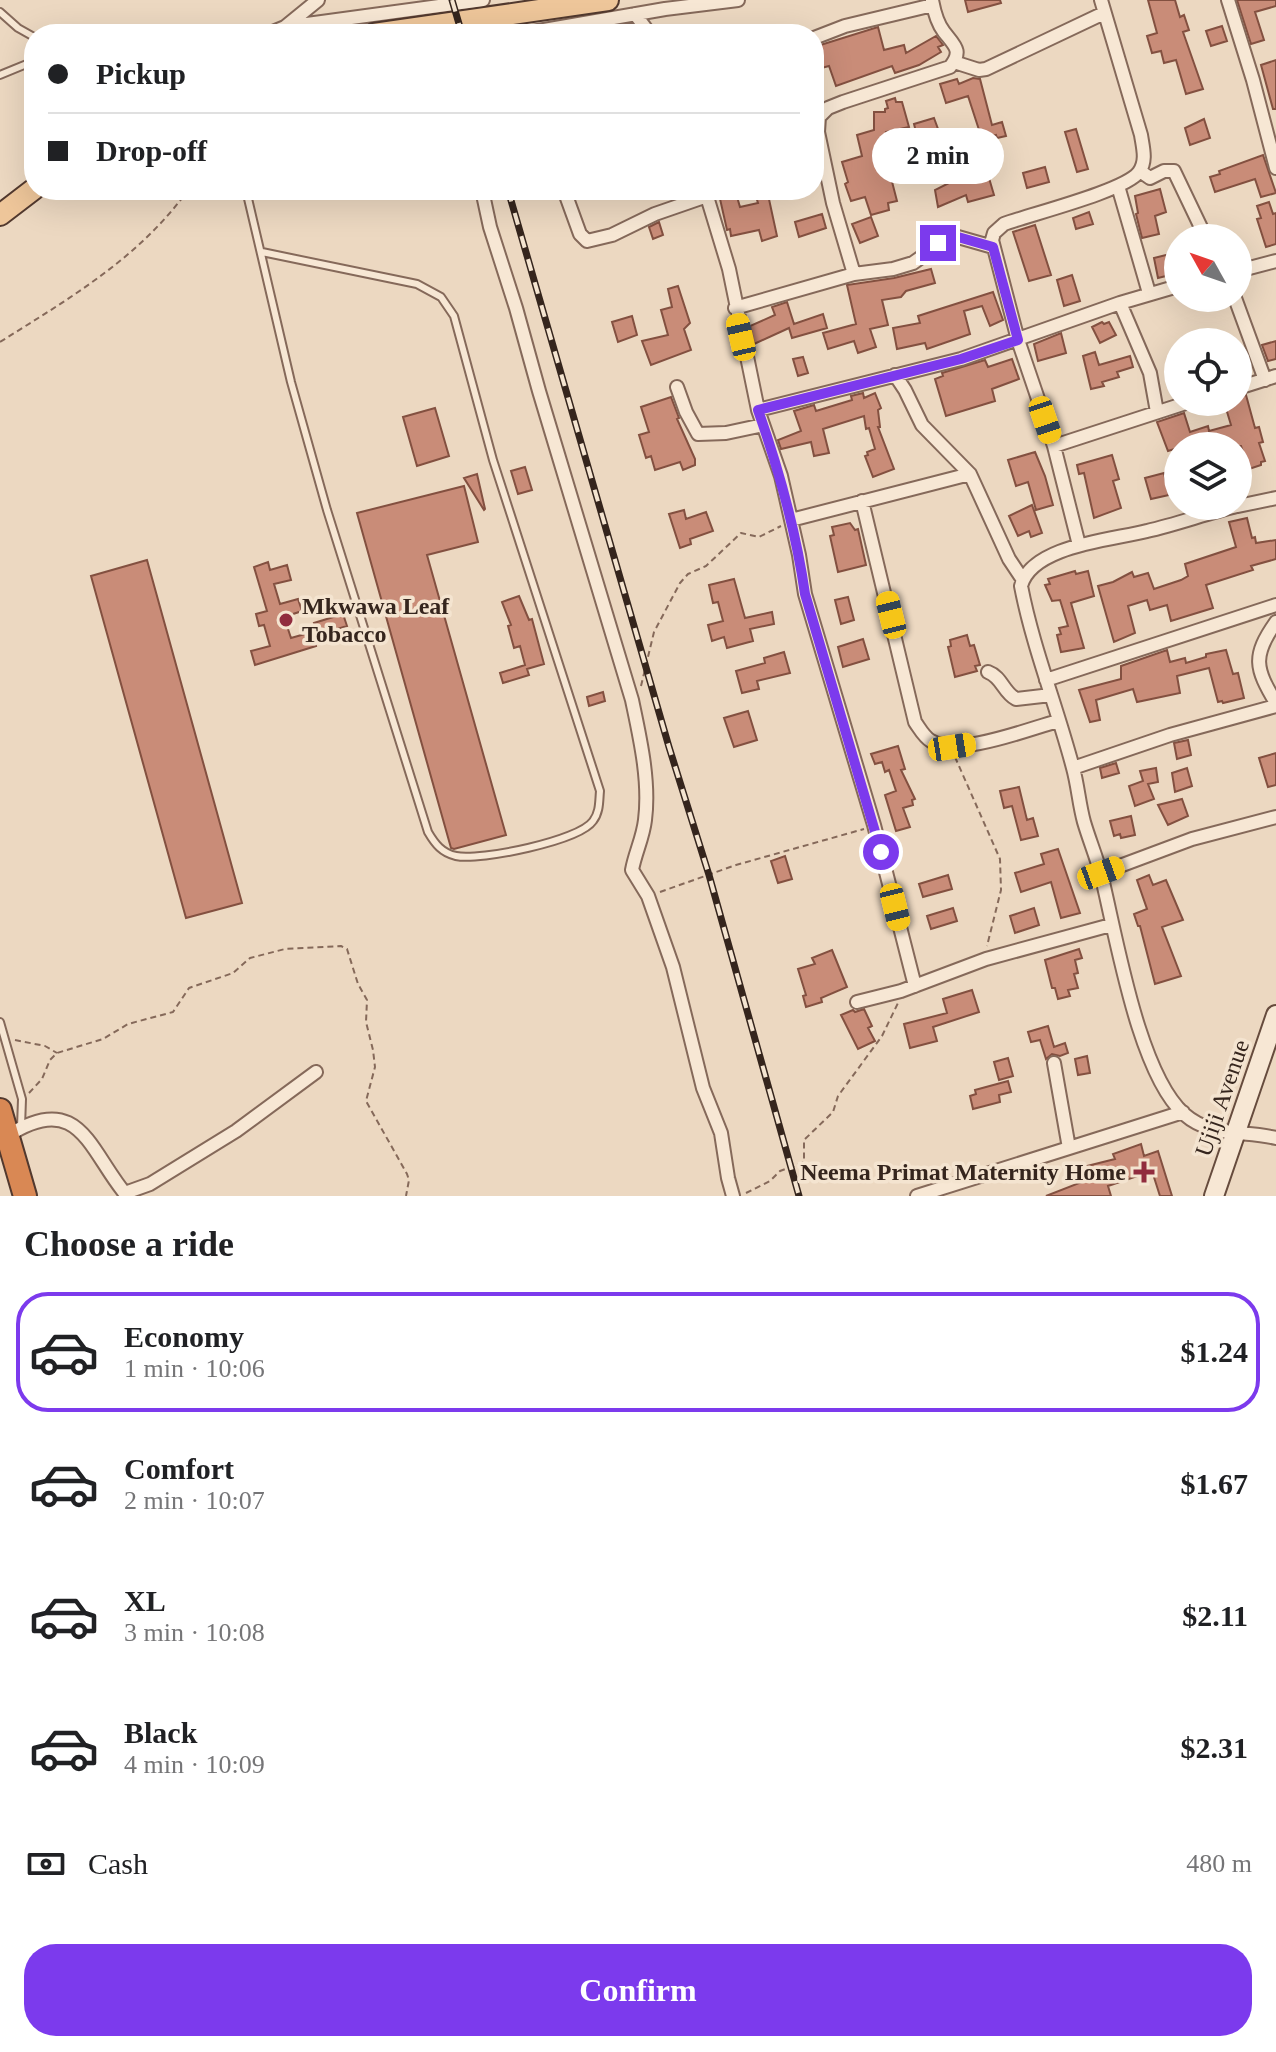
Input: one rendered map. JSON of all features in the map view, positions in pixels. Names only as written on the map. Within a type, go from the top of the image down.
[{"type":"highway","points":[[0,1110],[14,1132],[25,1196]]},
{"type":"main road","points":[[511,24],[538,22],[608,0]]},
{"type":"main road","points":[[0,215],[24,197]]},
{"type":"main road","name":"Ujiji Avenue","points":[[1214,1196],[1276,1015]]},
{"type":"street","points":[[289,24],[318,0]]},
{"type":"street","points":[[307,24],[483,0]]},
{"type":"street","points":[[535,24],[738,0]]},
{"type":"street","points":[[1228,0],[1276,168]]},
{"type":"street","points":[[824,34],[932,2],[942,28],[957,46],[954,62],[940,72],[843,102],[824,112]]},
{"type":"street","points":[[954,62],[979,70],[986,69],[1102,6],[1141,135],[1145,157],[1140,171],[1118,186],[1004,224],[994,233],[993,247],[1018,340],[1054,446],[1079,545]]},
{"type":"street","points":[[635,14],[642,24]]},
{"type":"street","points":[[824,160],[837,221],[854,274]]},
{"type":"street","points":[[1140,171],[1150,178],[1164,171],[1174,171],[1199,224]]},
{"type":"street","points":[[1118,186],[1149,293]]},
{"type":"street","points":[[484,200],[632,700],[639,731],[646,798],[642,838],[632,870],[648,896],[673,967],[703,1088],[721,1133],[733,1196]]},
{"type":"street","points":[[568,200],[580,234],[587,241],[612,235],[689,200]]},
{"type":"street","points":[[709,200],[717,223],[758,410],[781,476],[805,594],[874,825],[915,986]]},
{"type":"street","points":[[735,308],[854,274],[913,263],[948,238],[958,237],[993,247]]},
{"type":"street","points":[[1252,267],[1276,261]]},
{"type":"street","points":[[758,410],[961,359],[1164,289]]},
{"type":"street","points":[[1120,303],[1150,373],[1157,412]]},
{"type":"street","points":[[1241,312],[1270,378]]},
{"type":"street","points":[[895,375],[922,425],[970,474],[1009,559],[1023,580]]},
{"type":"street","points":[[677,387],[698,434],[726,433],[763,425]]},
{"type":"street","points":[[1054,446],[1164,410]]},
{"type":"street","points":[[791,520],[970,474]]},
{"type":"street","points":[[1252,503],[1276,498]]},
{"type":"street","points":[[862,501],[915,722],[932,742],[952,747],[979,743],[1058,721]]},
{"type":"street","points":[[1187,520],[1079,545],[1052,556],[1031,569],[1023,580],[1022,592],[1073,768],[1084,820],[1101,873],[1111,925],[1147,1050],[1168,1095],[1202,1127],[1235,1135],[1276,1138]]},
{"type":"street","points":[[1046,680],[1276,605]]},
{"type":"street","points":[[1073,768],[1276,704],[1263,682],[1258,663],[1262,645],[1276,622]]},
{"type":"street","points":[[988,672],[999,678],[1006,692],[1016,699],[1051,695]]},
{"type":"street","points":[[1101,873],[1192,839],[1276,817]]},
{"type":"street","points":[[857,1002],[901,991],[986,959],[1111,925]]},
{"type":"street","points":[[1054,1063],[1069,1148]]},
{"type":"street","points":[[14,1132],[53,1118],[69,1122],[105,1162],[126,1195],[150,1184],[236,1131],[316,1072]]},
{"type":"street","points":[[917,1196],[1183,1112]]},
{"type":"lane","points":[[1,16],[24,31]]},
{"type":"lane","points":[[0,75],[24,65]]},
{"type":"lane","points":[[249,200],[295,396],[428,832],[444,851],[456,856],[481,857],[575,834],[594,820],[599,808],[600,791],[497,473],[454,316],[441,297],[417,284],[262,252]]},
{"type":"lane","points":[[0,1022],[22,1099],[14,1132]]},
{"type":"path","points":[[0,342],[97,281],[131,254],[179,200]]},
{"type":"path","points":[[632,700],[642,684],[658,624],[685,576],[706,566],[741,533],[759,537],[791,520]]},
{"type":"path","points":[[952,747],[961,775],[1000,859],[1001,890],[986,959]]},
{"type":"path","points":[[648,896],[736,865],[874,825]]},
{"type":"path","points":[[22,1099],[42,1079],[50,1060],[57,1053],[103,1039],[128,1024],[173,1012],[189,988],[233,973],[250,958],[285,949],[344,947],[367,1000],[366,1022],[375,1067],[366,1101],[407,1174],[406,1196]]},
{"type":"path","points":[[742,1196],[770,1181],[780,1171],[804,1162],[804,1140],[833,1112],[845,1085],[891,1021],[901,991]]},
{"type":"path","points":[[5,1039],[45,1046],[57,1053]]},
{"type":"building","points":[[965,0],[1000,0],[1001,3],[968,12]]},
{"type":"building","points":[[1148,0],[1175,0],[1180,17],[1184,15],[1189,30],[1183,32],[1203,89],[1186,94],[1176,60],[1164,63],[1161,51],[1152,53],[1147,36],[1157,33]]},
{"type":"building","points":[[1237,0],[1276,0],[1276,6],[1255,12],[1264,40],[1251,44]]},
{"type":"building","points":[[1222,26],[1227,41],[1211,46],[1206,31]]},
{"type":"building","points":[[878,27],[884,50],[904,45],[906,53],[936,36],[943,45],[938,47],[941,52],[919,65],[895,73],[892,66],[836,86],[829,66],[824,67],[824,44]]},
{"type":"building","points":[[1276,60],[1276,109],[1273,109],[1261,65]]},
{"type":"building","points":[[973,78],[980,79],[992,125],[1002,122],[1006,136],[982,139],[968,96],[946,103],[940,84],[957,79],[959,84]]},
{"type":"building","points":[[895,98],[896,102],[902,102],[909,127],[886,132],[895,164],[891,165],[893,173],[890,174],[897,201],[888,203],[889,210],[871,215],[865,197],[851,201],[842,162],[862,156],[857,135],[874,130],[874,112],[885,112],[888,108],[886,101]]},
{"type":"building","points":[[934,118],[938,129],[917,136],[914,124]]},
{"type":"building","points":[[1204,119],[1210,138],[1190,145],[1185,128]]},
{"type":"building","points":[[1076,129],[1088,169],[1077,172],[1065,132]]},
{"type":"building","points":[[979,153],[994,195],[968,202],[966,195],[938,207],[935,190],[961,177],[957,159]]},
{"type":"building","points":[[1263,155],[1276,193],[1261,197],[1255,179],[1215,192],[1210,177]]},
{"type":"building","points":[[1045,167],[1049,182],[1027,188],[1023,173]]},
{"type":"building","points":[[1160,189],[1166,212],[1155,216],[1159,234],[1142,238],[1135,196]]},
{"type":"building","points":[[720,200],[738,200],[740,207],[758,203],[757,200],[769,200],[777,236],[762,241],[759,230],[731,236],[730,229],[727,230]]},
{"type":"building","points":[[1269,202],[1273,214],[1276,213],[1276,244],[1266,247],[1257,219],[1261,218],[1257,206]]},
{"type":"building","points":[[1089,212],[1093,224],[1076,229],[1073,218]]},
{"type":"building","points":[[822,214],[826,228],[799,237],[795,222]]},
{"type":"building","points":[[871,217],[878,236],[860,243],[852,224]]},
{"type":"building","points":[[659,222],[663,235],[653,239],[649,227]]},
{"type":"building","points":[[1035,225],[1051,275],[1029,281],[1013,232]]},
{"type":"building","points":[[1164,256],[1164,276],[1158,278],[1154,258]]},
{"type":"building","points":[[931,269],[935,283],[906,291],[901,297],[882,300],[888,325],[870,329],[876,347],[858,353],[854,341],[828,349],[823,333],[856,324],[847,285]]},
{"type":"building","points":[[1072,275],[1080,301],[1064,306],[1057,280]]},
{"type":"building","points":[[678,286],[690,323],[684,329],[691,350],[651,365],[642,341],[668,335],[661,310],[672,307],[668,289]]},
{"type":"building","points":[[993,292],[1003,320],[990,326],[982,306],[964,311],[970,334],[927,349],[925,343],[897,349],[893,328],[920,323],[918,316]]},
{"type":"building","points":[[787,302],[794,324],[823,314],[827,328],[792,338],[789,328],[754,344],[750,326],[775,315],[772,307]]},
{"type":"building","points":[[632,316],[637,335],[618,342],[612,322]]},
{"type":"building","points":[[1109,322],[1116,335],[1100,343],[1092,327]]},
{"type":"building","points":[[1061,333],[1066,353],[1038,361],[1034,344]]},
{"type":"building","points":[[1276,341],[1276,359],[1268,361],[1262,345]]},
{"type":"building","points":[[1095,352],[1099,365],[1130,356],[1133,367],[1117,372],[1119,377],[1102,382],[1104,386],[1091,389],[1083,356]]},
{"type":"building","points":[[803,357],[808,373],[798,376],[793,359]]},
{"type":"building","points":[[1012,359],[1019,379],[992,389],[995,401],[946,416],[935,379],[943,376],[942,373],[985,360],[988,367]]},
{"type":"building","points":[[863,393],[864,398],[875,393],[881,408],[878,410],[878,427],[894,469],[873,477],[865,456],[875,449],[864,416],[823,429],[829,453],[814,456],[811,442],[781,449],[778,440],[801,431],[794,411],[814,405],[816,411],[852,400],[851,396]]},
{"type":"building","points":[[671,397],[695,465],[683,470],[680,462],[655,470],[651,456],[646,458],[639,435],[649,432],[641,407]]},
{"type":"building","points":[[435,408],[449,456],[417,466],[403,417]]},
{"type":"building","points":[[1185,416],[1190,432],[1164,432],[1164,440],[1157,422]]},
{"type":"building","points":[[1228,416],[1252,416],[1263,442],[1259,443],[1265,461],[1261,465],[1252,468],[1252,432],[1190,432],[1208,426],[1209,431],[1231,425]]},
{"type":"building","points":[[1035,452],[1053,505],[1036,510],[1028,482],[1016,486],[1008,460]]},
{"type":"building","points":[[1112,455],[1119,479],[1113,481],[1121,508],[1094,518],[1084,473],[1079,474],[1077,465]]},
{"type":"building","points":[[525,467],[532,490],[518,494],[511,471]]},
{"type":"building","points":[[1164,473],[1164,496],[1151,499],[1145,478]]},
{"type":"building","points":[[477,474],[485,509],[484,510],[464,478]]},
{"type":"building","points":[[464,486],[478,542],[427,555],[506,835],[454,849],[451,848],[357,513]]},
{"type":"building","points":[[1032,505],[1042,533],[1031,537],[1029,531],[1018,536],[1009,516]]},
{"type":"building","points":[[684,510],[686,519],[706,512],[713,531],[690,539],[691,544],[680,548],[669,514]]},
{"type":"building","points":[[1248,520],[1256,543],[1276,540],[1276,559],[1206,585],[1213,608],[1171,621],[1167,605],[1150,610],[1147,600],[1128,606],[1135,633],[1114,642],[1098,586],[1132,572],[1134,577],[1148,573],[1154,589],[1181,580],[1188,576],[1185,564],[1236,547],[1229,522]]},
{"type":"building","points":[[850,523],[855,530],[858,529],[866,565],[838,572],[830,536],[834,535],[832,527]]},
{"type":"building","points":[[147,560],[242,903],[186,918],[91,576]]},
{"type":"building","points":[[268,562],[270,570],[287,565],[291,580],[274,584],[280,604],[298,599],[302,611],[284,617],[291,638],[312,632],[316,646],[255,665],[251,651],[270,646],[264,625],[259,626],[256,614],[267,611],[254,567]]},
{"type":"building","points":[[1075,571],[1076,574],[1088,571],[1094,596],[1071,603],[1084,648],[1061,652],[1057,635],[1061,634],[1059,628],[1068,626],[1060,600],[1052,601],[1045,585],[1050,584],[1048,579]]},
{"type":"building","points":[[734,579],[745,618],[772,612],[774,624],[750,629],[753,641],[727,648],[724,637],[712,641],[708,625],[723,621],[718,602],[713,603],[709,585]]},
{"type":"building","points":[[519,596],[529,620],[532,619],[544,664],[527,669],[529,675],[503,683],[500,673],[525,665],[520,646],[514,648],[508,626],[511,625],[502,602]]},
{"type":"building","points":[[848,597],[854,620],[841,624],[835,600]]},
{"type":"building","points":[[343,614],[347,626],[318,635],[314,623]]},
{"type":"building","points":[[967,635],[970,646],[974,645],[980,665],[975,666],[977,671],[955,677],[948,647],[951,646],[950,640]]},
{"type":"building","points":[[863,639],[869,659],[843,667],[838,647]]},
{"type":"building","points":[[1167,650],[1170,662],[1185,658],[1186,663],[1226,650],[1233,674],[1238,673],[1244,698],[1218,702],[1209,668],[1177,676],[1180,693],[1137,702],[1133,689],[1096,700],[1100,720],[1090,722],[1079,690],[1121,679],[1121,666]]},
{"type":"building","points":[[784,652],[790,673],[757,681],[759,689],[742,693],[736,671],[765,663],[764,658]]},
{"type":"building","points":[[603,692],[605,701],[589,706],[587,697]]},
{"type":"building","points":[[748,711],[757,740],[734,747],[724,718]]},
{"type":"building","points":[[1188,740],[1191,755],[1177,759],[1174,743]]},
{"type":"building","points":[[898,746],[905,769],[901,770],[915,799],[912,800],[913,805],[903,808],[910,827],[896,831],[885,795],[896,791],[889,770],[885,772],[882,762],[875,764],[871,754]]},
{"type":"building","points":[[1276,753],[1276,785],[1268,787],[1259,758]]},
{"type":"building","points":[[1116,763],[1119,773],[1102,778],[1100,768]]},
{"type":"building","points":[[1156,768],[1158,782],[1148,784],[1154,799],[1135,806],[1129,786],[1143,781],[1140,771]]},
{"type":"building","points":[[1187,768],[1192,786],[1175,792],[1172,773]]},
{"type":"building","points":[[1019,787],[1027,820],[1033,818],[1038,836],[1021,840],[1012,806],[1004,808],[1000,791]]},
{"type":"building","points":[[1182,799],[1188,816],[1168,825],[1158,805]]},
{"type":"building","points":[[1131,816],[1135,835],[1114,836],[1110,821]]},
{"type":"building","points":[[1058,849],[1080,913],[1061,918],[1051,882],[1021,892],[1015,873],[1044,864],[1041,854]]},
{"type":"building","points":[[785,856],[792,879],[778,883],[771,861]]},
{"type":"building","points":[[948,875],[952,889],[923,897],[919,884]]},
{"type":"building","points":[[1149,875],[1153,885],[1166,880],[1183,920],[1162,927],[1181,976],[1155,984],[1134,914],[1147,909],[1137,880]]},
{"type":"building","points":[[953,908],[957,921],[931,929],[927,916]]},
{"type":"building","points":[[1034,908],[1039,925],[1015,933],[1010,916]]},
{"type":"building","points":[[1079,949],[1082,958],[1075,960],[1078,973],[1074,974],[1078,988],[1068,990],[1070,996],[1058,999],[1045,960]]},
{"type":"building","points":[[832,950],[847,987],[821,998],[822,1002],[806,1007],[803,996],[806,995],[798,969],[815,964],[812,958]]},
{"type":"building","points":[[972,990],[979,1012],[933,1027],[937,1041],[910,1048],[904,1024],[947,1013],[943,999]]},
{"type":"building","points":[[864,1009],[875,1041],[858,1049],[841,1015]]},
{"type":"building","points":[[1048,1026],[1054,1047],[1065,1043],[1068,1053],[1060,1056],[1052,1054],[1046,1059],[1040,1040],[1031,1042],[1028,1032]]},
{"type":"building","points":[[1087,1056],[1090,1073],[1078,1075],[1075,1059]]},
{"type":"building","points":[[1008,1058],[1013,1076],[999,1080],[994,1062]]},
{"type":"building","points":[[1008,1081],[1011,1092],[999,1095],[1000,1102],[973,1109],[970,1096],[976,1094],[975,1090]]},
{"type":"building","points":[[1141,1144],[1144,1156],[1158,1151],[1172,1196],[1160,1196],[1152,1171],[1108,1186],[1111,1196],[1046,1196],[1082,1182],[1079,1168],[1115,1159],[1113,1154]]},
{"type":"railway","points":[[452,0],[459,24]]},
{"type":"railway","points":[[511,200],[709,875],[799,1196]]},
{"type":"place","name":"Mkwawa Leaf Tobacco","points":[[286,620]]},
{"type":"place","name":"Neema Primat Maternity Home","points":[[1144,1172]]},
{"type":"route","points":[[881,852],[805,594],[781,476],[758,410],[961,359],[1018,340],[993,247],[958,237],[938,243]]}]
